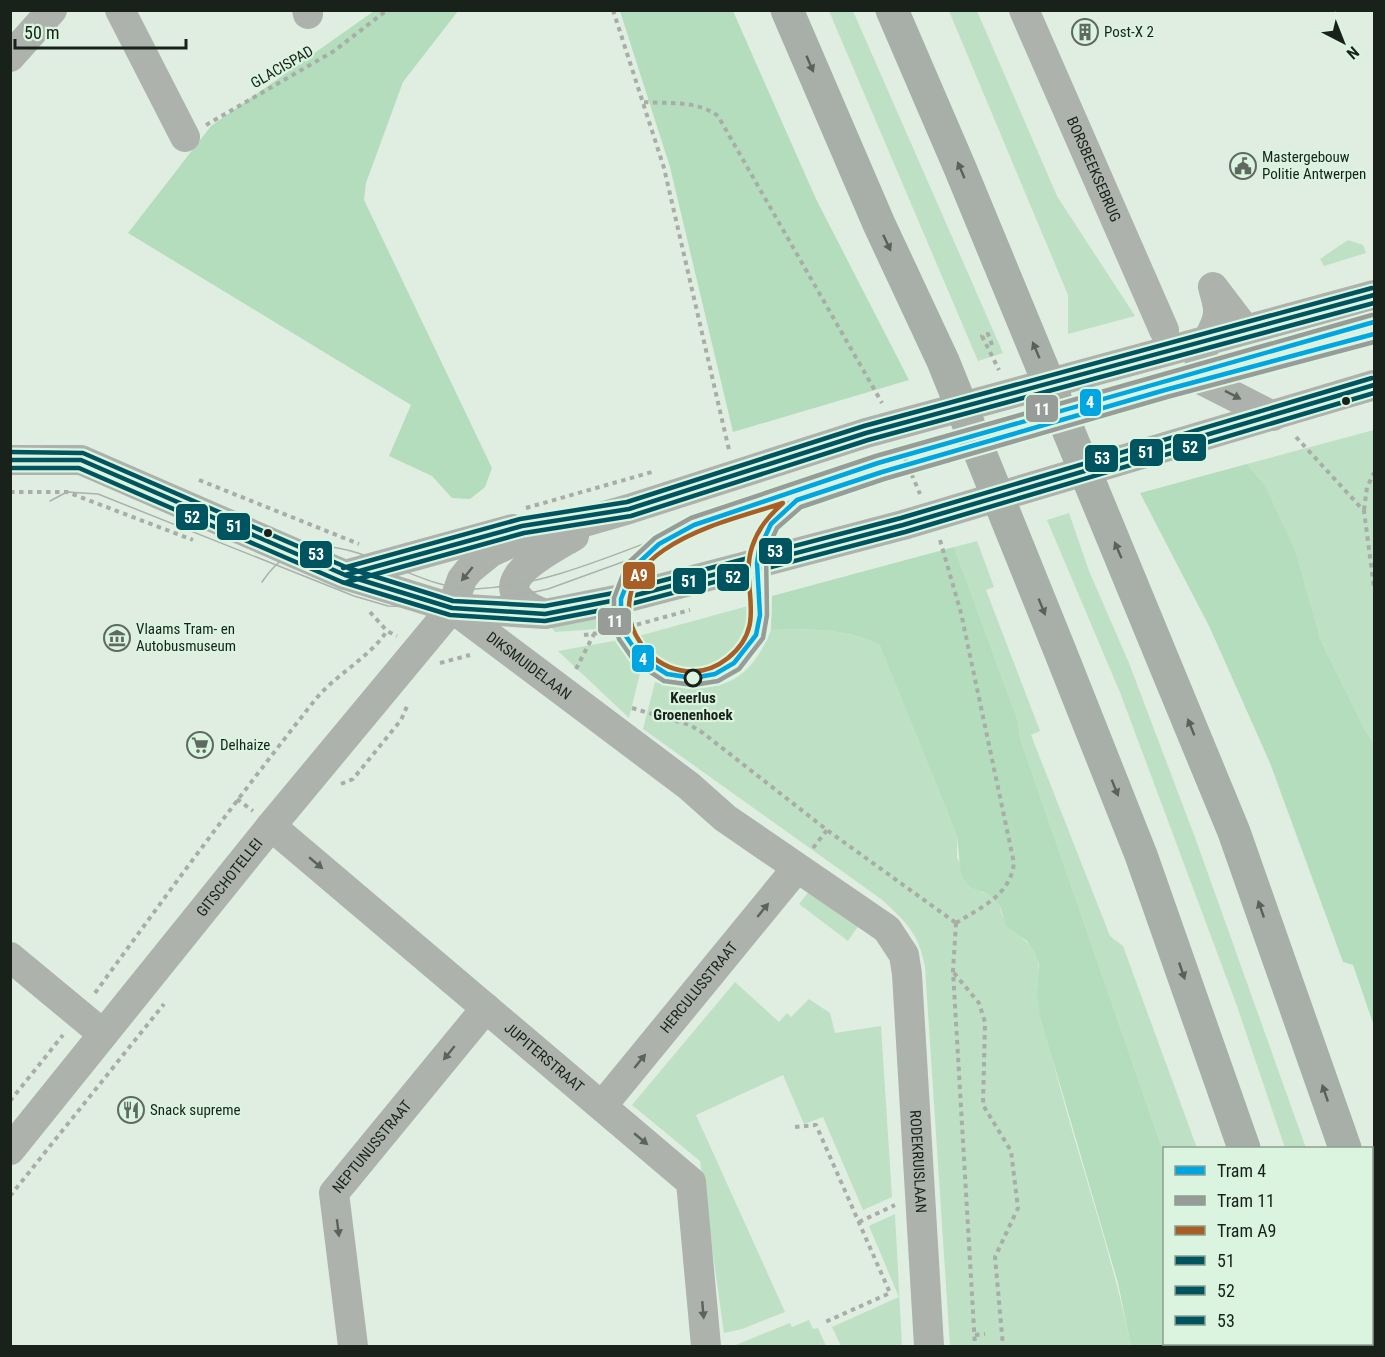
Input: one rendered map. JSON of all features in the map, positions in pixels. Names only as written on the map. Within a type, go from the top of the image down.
[{"type":"highway","points":[[787,10],[879,225],[943,362],[1056,640],[1141,855],[1243,1147]]},
{"type":"highway","points":[[892,10],[960,168],[1234,832],[1344,1147]]},
{"type":"street","points":[[10,57],[52,10]]},
{"type":"street","points":[[120,10],[185,138]]},
{"type":"street","name":"BORSBEEKSEBRUG","points":[[1024,10],[1044,54],[1157,343]]},
{"type":"street","points":[[1245,329],[1213,287],[1219,313],[1205,340],[1199,371],[1203,380],[1273,416]]},
{"type":"street","points":[[1374,295],[1205,340],[1157,343],[876,422],[616,512],[512,543],[491,552],[462,579],[452,608],[545,614],[621,599],[903,525],[1374,385]]},
{"type":"street","name":"DIKSMUIDELAAN","points":[[10,460],[81,460],[345,575],[452,608],[689,786],[725,818],[796,869],[887,929],[897,941],[904,956],[907,974]]},
{"type":"street","points":[[345,575],[522,526],[616,512]]},
{"type":"street","points":[[545,614],[526,606],[518,599],[514,588],[518,576],[533,560],[616,512]]},
{"type":"street","name":"GITSCHOTELLEI","points":[[10,1150],[271,826],[452,608]]},
{"type":"street","name":"JUPITERSTRAAT","points":[[271,826],[691,1182],[706,1347]]},
{"type":"street","name":"HERCULUSSTRAAT","points":[[603,1106],[796,869]]},
{"type":"street","points":[[10,957],[103,1034]]},
{"type":"street","name":"RODEKRUISLAAN","points":[[907,974],[929,1347]]},
{"type":"street","name":"NEPTUNUSSTRAAT","points":[[353,1347],[334,1194],[486,1008]]},
{"type":"path","name":"GLACISPAD","points":[[185,138],[334,51],[387,10]]},
{"type":"path","points":[[613,10],[644,102],[673,200],[729,450],[718,453]]},
{"type":"path","points":[[644,102],[696,105],[718,116],[876,390],[876,422]]},
{"type":"path","points":[[992,345],[988,334],[982,336],[1002,375]]},
{"type":"path","points":[[1296,437],[1364,511]]},
{"type":"path","points":[[898,443],[921,496]]},
{"type":"path","points":[[522,509],[663,469]]},
{"type":"path","points":[[1374,473],[1367,487],[1364,511],[1374,587]]},
{"type":"path","points":[[192,477],[344,540],[369,546]]},
{"type":"path","points":[[10,492],[67,492],[193,540]]},
{"type":"path","points":[[940,539],[961,613],[1014,863],[1012,874],[998,897],[956,923]]},
{"type":"path","points":[[10,1101],[79,1015],[237,799],[327,685],[378,644],[387,631]]},
{"type":"path","points":[[615,631],[641,669]]},
{"type":"path","points":[[575,672],[594,634]]},
{"type":"path","points":[[335,786],[353,779],[401,720],[410,699]]},
{"type":"path","points":[[624,706],[690,725],[703,733],[827,830],[956,923]]},
{"type":"path","points":[[956,923],[953,971],[975,1347]]},
{"type":"path","points":[[953,971],[979,1003],[985,1022],[983,1105],[1011,1151],[1018,1208],[995,1257],[1003,1347]]},
{"type":"path","points":[[10,1196],[169,998]]},
{"type":"path","points":[[795,1127],[816,1125],[890,1293],[823,1323]]},
{"type":"path","points":[[859,1222],[920,1194]]},
{"type":"path","points":[[975,1335],[985,1334]]},
{"type":"green space","points":[[374,11],[458,11],[403,82],[366,183],[364,200],[492,468],[485,487],[470,499],[452,498],[432,476],[389,456],[411,405],[128,233],[211,126]]},
{"type":"green space","points":[[620,11],[733,11],[816,199],[909,380],[733,432],[670,167]]},
{"type":"green space","points":[[829,11],[853,11],[1003,353],[978,361]]},
{"type":"green space","points":[[949,11],[977,11],[1057,196],[1135,316],[1068,334],[1068,295]]},
{"type":"green space","points":[[1348,240],[1363,245],[1366,253],[1324,266],[1320,259]]},
{"type":"green space","points":[[1374,430],[1374,743],[1367,734],[1320,639],[1264,484],[1247,464]]},
{"type":"green space","points":[[1247,464],[1264,484],[1295,551],[1320,639],[1367,734],[1374,743],[1374,1026],[1353,965],[1343,962],[1270,763],[1210,628],[1140,493]]},
{"type":"green space","points":[[1069,513],[1089,571],[1129,663],[1196,840],[1306,1147],[1285,1147],[1237,1006],[1121,695],[1047,520]]},
{"type":"green space","points":[[977,541],[994,587],[986,590],[1040,731],[1031,735],[1110,936],[1123,946],[1197,1147],[1163,1147],[1163,1151],[1020,738],[1018,721],[954,547]]},
{"type":"green space","points":[[954,547],[1018,721],[1020,738],[1163,1151],[1163,1345],[1229,1346],[1131,1346],[1118,1283],[1040,1016],[1037,992],[1039,965],[1035,953],[1027,941],[1006,926],[1000,906],[988,894],[970,887],[961,875],[957,836],[880,646],[842,633],[771,630],[772,596]]},
{"type":"green space","points":[[755,604],[754,624],[748,640],[738,653],[724,663],[707,668],[689,669],[671,665],[648,653],[635,637]]},
{"type":"green space","points":[[610,615],[613,628],[555,632],[551,627]]},
{"type":"green space","points":[[771,630],[841,633],[868,640],[880,646],[957,836],[957,858],[981,892],[988,894],[1000,906],[1006,922],[1031,946],[1038,963],[1038,995],[1059,1083],[1110,1258],[1131,1346],[950,1346],[925,967],[915,936],[904,921],[881,899],[643,729],[655,682],[694,688],[725,683],[739,676],[751,665]]},
{"type":"green space","points":[[619,640],[640,673],[629,718],[558,651]]},
{"type":"green space","points":[[810,890],[859,925],[848,941],[799,904]]},
{"type":"green space","points":[[735,982],[779,1022],[787,1013],[791,1017],[809,999],[830,1013],[835,1033],[881,1026],[892,1197],[863,1210],[823,1117],[804,1124],[783,1075],[696,1115],[785,1312],[742,1329],[724,1333],[700,1161],[632,1105]]},
{"type":"green space","points":[[895,1214],[902,1346],[841,1346],[832,1327],[899,1297],[869,1226]]},
{"type":"green space","points":[[809,1320],[813,1329],[818,1328],[826,1346],[733,1346],[790,1323],[792,1327]]},
{"type":"tram line","name":"11","points":[[1372,315],[876,456],[691,518],[655,538],[627,564],[614,598],[614,619],[619,639],[635,662],[664,681],[693,685],[718,681],[739,669],[763,638],[767,615],[766,552],[777,528],[801,507],[884,479],[1167,397],[1374,342]]},
{"type":"tram line","name":"4","points":[[1374,322],[878,463],[694,525],[659,544],[633,568],[621,599],[621,618],[626,636],[640,657],[667,674],[693,678],[715,674],[734,663],[756,635],[760,615],[757,563],[759,550],[771,524],[797,500],[882,472],[1165,390],[1374,334]]},
{"type":"tram line","points":[[50,501],[67,492],[98,494],[354,596],[388,606],[414,607],[548,589],[810,494]]},
{"type":"tram line","name":"A9","points":[[783,503],[764,523],[752,547],[749,562],[751,618],[748,632],[741,645],[728,658],[704,670],[680,670],[658,661],[641,644],[631,622],[630,598],[640,573],[664,550],[692,534],[783,503]]},
{"type":"tram line","points":[[262,582],[284,558],[309,548],[335,547],[362,554],[447,586],[475,589],[503,586],[559,574],[694,525]]},
{"type":"transit line","name":"53","points":[[343,568],[520,519],[627,502],[864,426],[1372,288]]},
{"type":"transit line","name":"51","points":[[345,575],[522,526],[629,509],[866,433],[1374,295]]},
{"type":"transit line","name":"52","points":[[347,582],[524,533],[631,516],[868,440],[1374,303]]},
{"type":"transit line","name":"53","points":[[10,452],[83,453],[348,568],[453,601],[545,606],[619,592],[901,518],[1372,378]]},
{"type":"transit line","name":"51","points":[[10,460],[81,460],[345,575],[452,608],[545,614],[621,599],[903,525],[1374,385]]},
{"type":"transit line","name":"52","points":[[10,468],[79,468],[342,582],[450,615],[545,621],[623,606],[905,532],[1374,393]]},
{"type":"place","name":"Post-X 2","points":[[1085,32]]},
{"type":"place","name":"Mastergebouw Politie Antwerpen","points":[[1243,166]]},
{"type":"place","name":"Vlaams Tram- en Autobusmuseum","points":[[117,638]]},
{"type":"place","name":"Keerlus Groenenhoek","points":[[693,678]]},
{"type":"place","name":"Delhaize","points":[[200,745]]},
{"type":"place","name":"Snack supreme","points":[[131,1110]]}]
